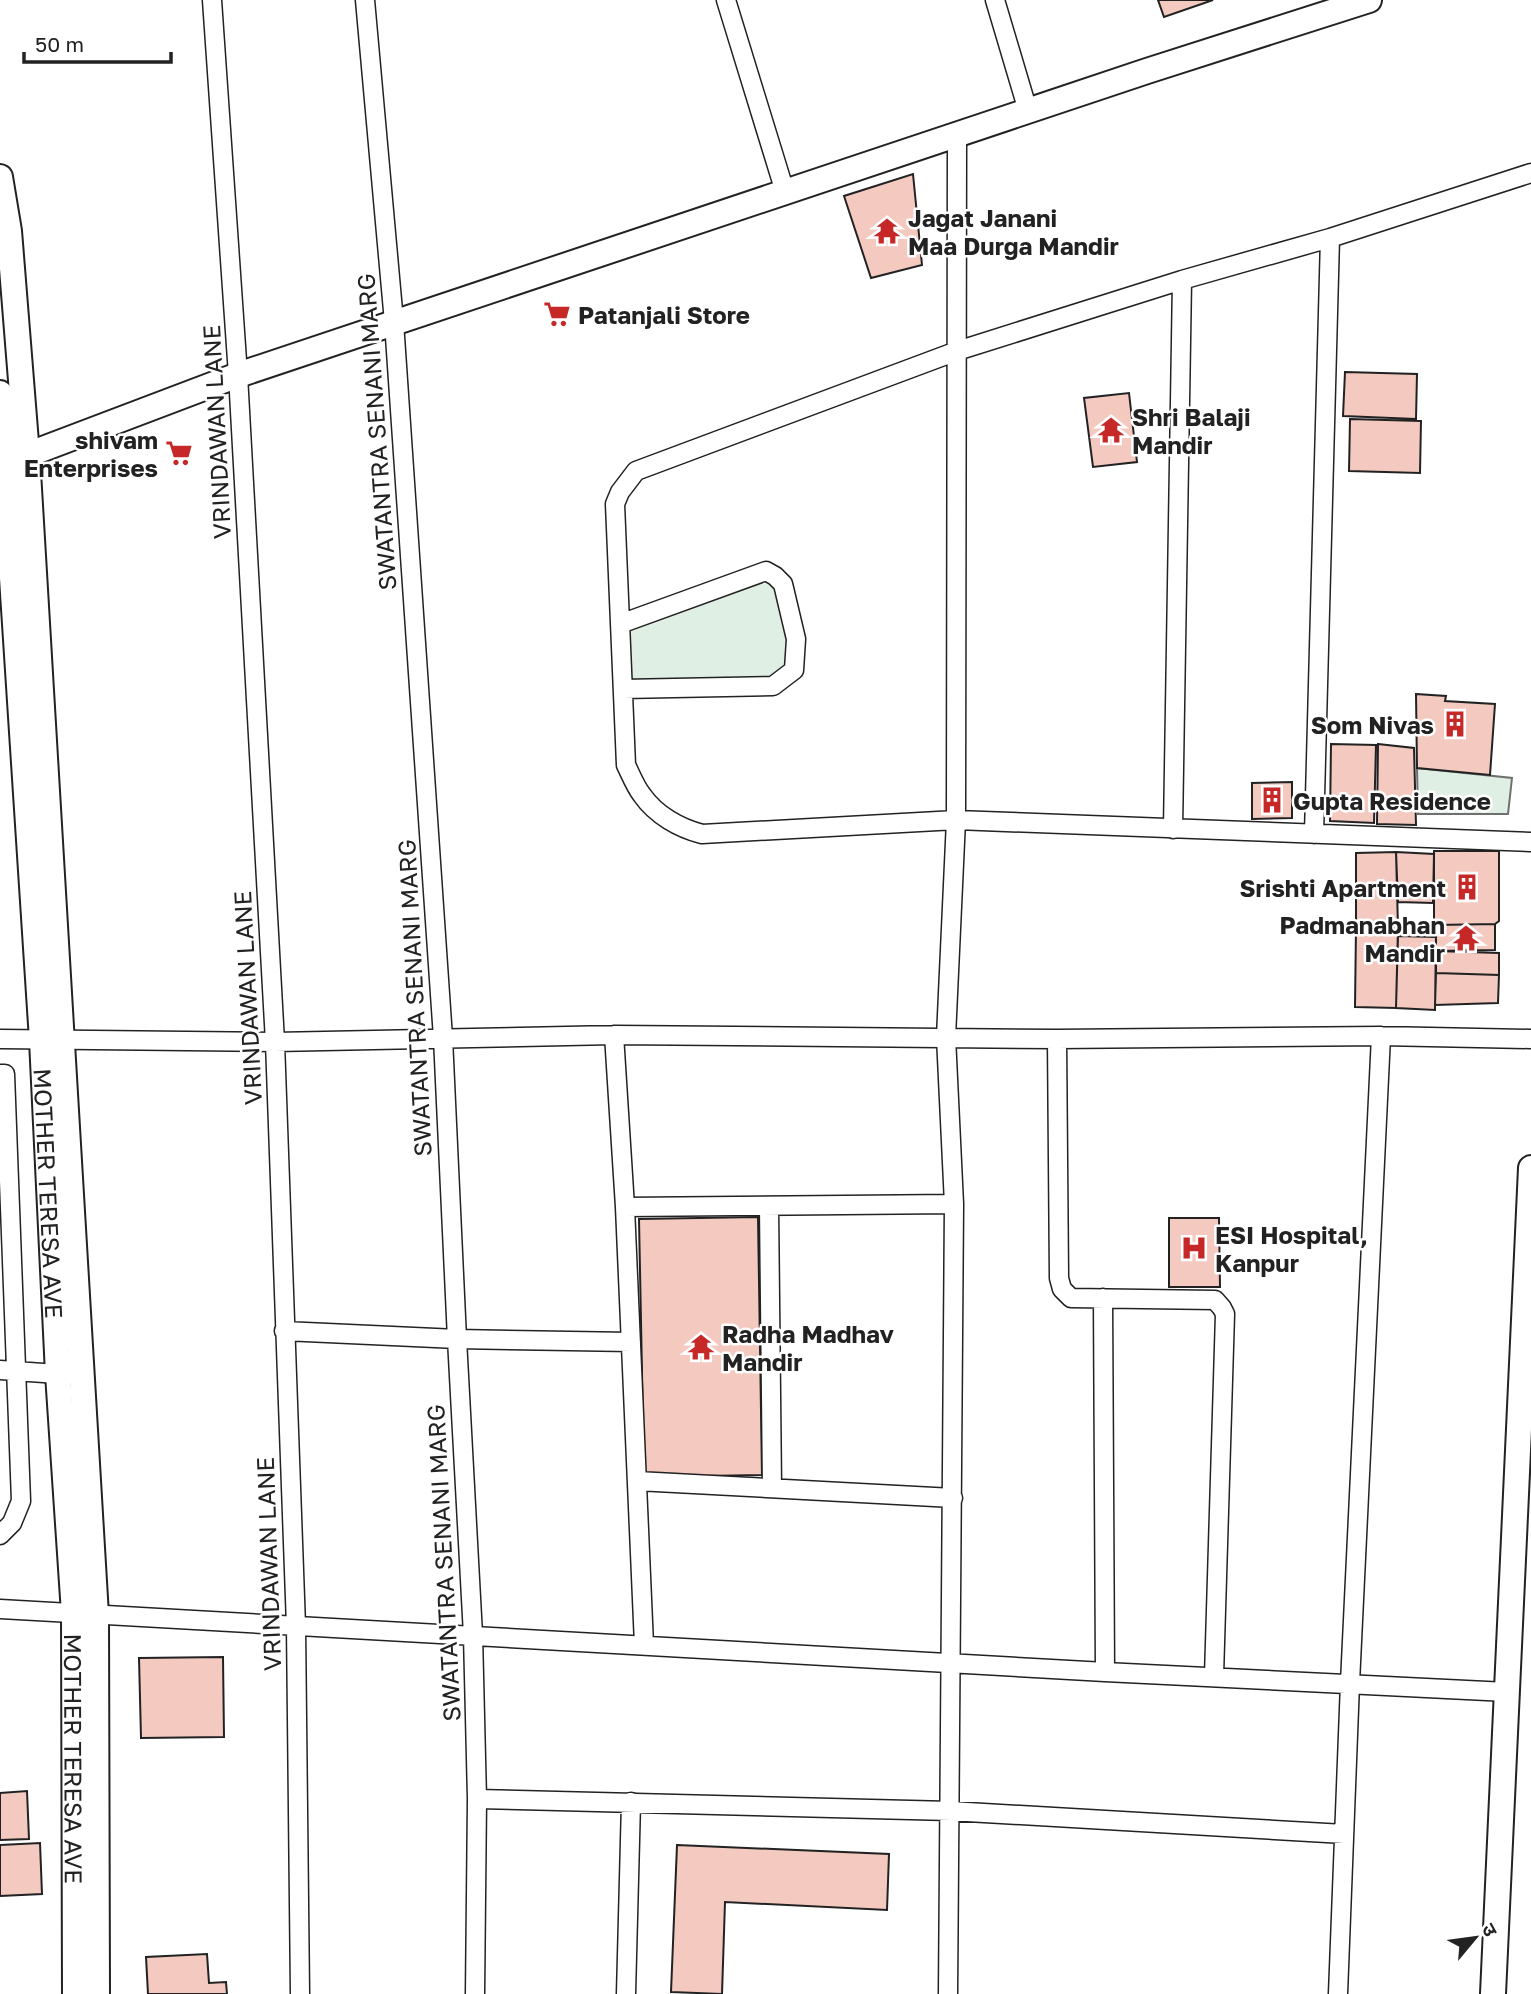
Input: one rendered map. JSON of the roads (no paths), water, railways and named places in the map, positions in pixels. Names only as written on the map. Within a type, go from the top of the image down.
[{"type":"street","name":"VRINDAWAN LANE","points":[[212,0],[238,375],[275,1042],[296,1626],[300,1994]]},
{"type":"street","name":"SWATANTRA SENANI MARG","points":[[365,0],[394,322],[443,1038],[473,1635],[477,1798],[475,1994]]},
{"type":"street","points":[[726,0],[785,192]]},
{"type":"street","points":[[995,0],[1028,111]]},
{"type":"street","points":[[11,455],[394,322],[1028,111],[1328,6],[1369,0]]},
{"type":"street","points":[[948,1994],[954,1204],[946,1037],[956,820],[957,134]]},
{"type":"street","points":[[1531,173],[1330,238],[1182,280],[957,351],[636,471],[620,492],[615,504],[626,765],[642,796],[661,814],[683,829],[702,834],[956,820],[1531,842]]},
{"type":"street","points":[[0,177],[9,230],[11,455],[52,1039],[85,1614],[97,1994]]},
{"type":"street","points":[[1314,834],[1330,238]]},
{"type":"street","points":[[1173,829],[1182,280]]},
{"type":"street","points":[[0,393],[11,455]]},
{"type":"street","points":[[620,624],[766,571],[782,584],[796,639],[794,670],[773,686],[623,689]]},
{"type":"street","points":[[614,1035],[625,1207],[644,1645]]},
{"type":"street","points":[[0,1038],[275,1042],[614,1035],[1057,1040],[1381,1036],[1531,1039]]},
{"type":"street","points":[[1338,1994],[1381,1036]]},
{"type":"street","points":[[1057,1040],[1059,1278],[1062,1289],[1071,1298],[1215,1300],[1225,1314],[1214,1676]]},
{"type":"street","points":[[0,1074],[5,1074],[8,1371],[21,1501],[12,1524],[0,1535]]},
{"type":"street","points":[[1493,1994],[1531,1168]]},
{"type":"street","points":[[625,1207],[954,1204]]},
{"type":"street","points":[[769,1206],[772,1488]]},
{"type":"street","points":[[1103,1298],[1105,1671]]},
{"type":"street","points":[[284,1331],[457,1339],[631,1342]]},
{"type":"street","points":[[8,1371],[70,1374]]},
{"type":"street","points":[[637,1481],[953,1498]]},
{"type":"street","points":[[0,1609],[1507,1692]]},
{"type":"street","name":"MOTHER TERESA AVE","points":[[75,1994],[85,1614]]},
{"type":"street","points":[[477,1798],[950,1811],[1344,1834]]},
{"type":"street","points":[[626,1994],[631,1802]]},
{"type":"place","name":"Jagat Janani Maa Durga Mandir","points":[[887,231]]},
{"type":"place","name":"Patanjali Store","points":[[557,314]]},
{"type":"place","name":"Shri Balaji Mandir","points":[[1111,430]]},
{"type":"place","name":"shivam Enterprises","points":[[179,453]]},
{"type":"place","name":"Som Nivas","points":[[1455,724]]},
{"type":"place","name":"Gupta Residence","points":[[1272,800]]},
{"type":"place","name":"Srishti Apartment","points":[[1467,887]]},
{"type":"place","name":"Padmanabhan Mandir","points":[[1466,938]]},
{"type":"place","name":"ESI Hospital, Kanpur","points":[[1194,1248]]},
{"type":"place","name":"Radha Madhav Mandir","points":[[701,1347]]}]
